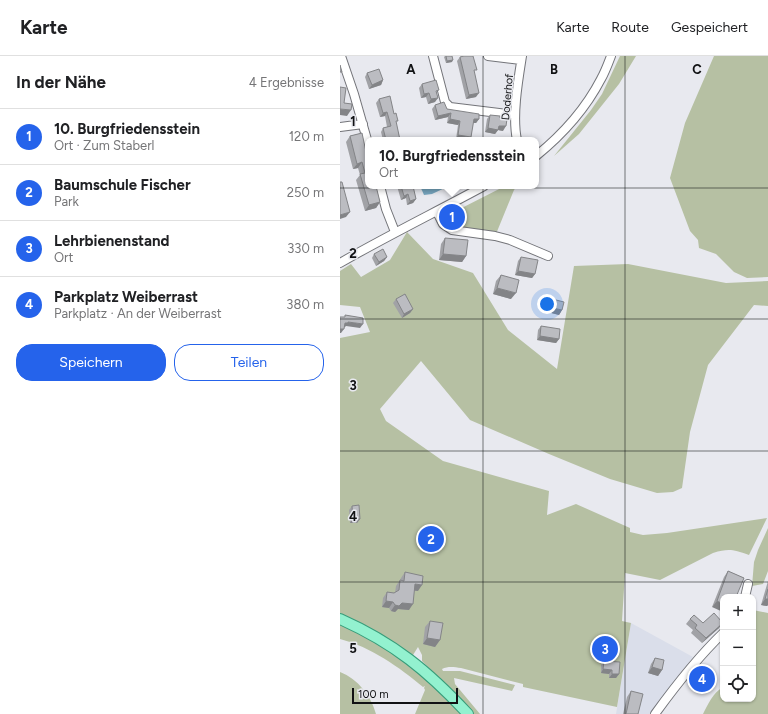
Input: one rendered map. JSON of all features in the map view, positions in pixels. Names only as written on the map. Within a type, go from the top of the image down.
[{"type":"main road","points":[[340,619],[393,647],[414,662],[432,677],[468,714]]},
{"type":"street","points":[[341,56],[366,137]]},
{"type":"street","points":[[433,56],[445,102],[450,107],[515,115]]},
{"type":"street","points":[[488,56],[521,58]]},
{"type":"street","points":[[539,153],[568,125],[586,103],[601,79],[611,56]]},
{"type":"street","name":"Doderhof","points":[[517,137],[515,115],[521,58]]},
{"type":"street","points":[[340,127],[362,124]]},
{"type":"street","points":[[381,189],[386,209],[395,232]]},
{"type":"street","points":[[340,263],[395,232],[437,212],[479,189]]},
{"type":"street","points":[[437,212],[443,224],[452,230],[495,236],[510,240],[548,256]]},
{"type":"street","points":[[746,594],[748,584]]},
{"type":"street","points":[[655,714],[675,687],[706,650],[720,636]]},
{"type":"shaded area","points":[[631,623],[693,657],[653,714],[616,714]]},
{"type":"green space","points":[[620,56],[636,56],[619,84],[579,134],[554,156],[602,94]]},
{"type":"green space","points":[[714,56],[768,56],[768,277],[747,278],[734,272],[716,254],[699,248],[698,240],[690,231],[670,178],[685,123]]},
{"type":"green space","points":[[499,189],[515,189],[496,234],[455,226],[446,216]]},
{"type":"green space","points":[[407,232],[433,259],[473,273],[508,330],[557,369],[574,266],[628,264],[726,283],[768,281],[768,306],[754,305],[708,365],[690,432],[682,488],[673,492],[657,493],[610,479],[470,420],[421,361],[380,409],[386,421],[443,461],[549,491],[547,515],[576,504],[630,528],[630,532],[643,535],[667,533],[767,518],[749,555],[731,550],[713,553],[660,580],[625,573],[622,621],[631,623],[617,707],[523,687],[523,684],[461,668],[449,667],[442,669],[443,671],[460,671],[515,685],[512,691],[454,678],[455,684],[480,714],[472,714],[422,661],[422,655],[418,647],[413,655],[340,615],[340,338],[370,332],[360,307],[340,305],[340,271],[351,264],[361,277],[390,260]]},
{"type":"green space","points":[[768,528],[768,571],[763,584],[752,586],[754,562]]},
{"type":"green space","points":[[756,611],[768,613],[768,714],[703,714],[719,689],[720,702],[756,702]]},
{"type":"green space","points":[[340,623],[400,657],[428,679],[461,714],[415,714],[425,690],[425,686],[423,687],[374,652],[340,639]]},
{"type":"green space","points":[[340,672],[353,679],[363,689],[371,701],[376,714],[340,714]]},
{"type":"water","points":[[421,189],[443,189],[432,194],[424,195]]},
{"type":"building","points":[[446,56],[452,56],[453,60],[447,61]]},
{"type":"building","points":[[473,56],[477,70],[474,70],[479,93],[469,95],[460,57]]},
{"type":"building","points":[[379,69],[383,80],[372,85],[367,73]]},
{"type":"building","points":[[436,80],[439,90],[436,91],[438,98],[431,99],[429,93],[424,94],[422,84]]},
{"type":"building","points":[[340,87],[346,88],[344,103],[352,104],[351,110],[340,109]]},
{"type":"building","points":[[390,96],[394,114],[396,113],[398,121],[396,121],[399,137],[385,137],[383,128],[391,126],[387,112],[383,113],[379,99]]},
{"type":"building","points":[[444,102],[447,109],[479,114],[479,119],[474,119],[471,137],[458,135],[460,121],[450,119],[451,113],[438,116],[435,105]]},
{"type":"building","points":[[490,115],[500,116],[500,118],[507,119],[506,126],[499,126],[498,130],[488,128]]},
{"type":"building","points":[[362,133],[365,147],[365,173],[362,162],[357,164],[350,136]]},
{"type":"building","points":[[365,173],[365,189],[377,189],[380,202],[369,205],[360,174]]},
{"type":"building","points":[[340,182],[342,182],[350,212],[340,215]]},
{"type":"building","points":[[402,189],[414,189],[416,199],[410,201],[408,194],[404,196]]},
{"type":"building","points":[[445,238],[468,240],[466,256],[443,254]]},
{"type":"building","points":[[383,249],[387,257],[379,262],[374,254]]},
{"type":"building","points":[[521,257],[538,260],[535,274],[518,271]]},
{"type":"building","points":[[501,275],[519,280],[516,293],[497,288]]},
{"type":"building","points":[[405,294],[413,309],[404,314],[396,299]]},
{"type":"building","points":[[544,297],[564,302],[562,310],[543,306]]},
{"type":"building","points":[[345,315],[363,318],[363,324],[348,322],[345,323],[344,329],[340,329],[340,317],[345,317]]},
{"type":"building","points":[[541,326],[560,329],[559,339],[540,336]]},
{"type":"building","points":[[359,505],[360,519],[353,519],[352,506]]},
{"type":"building","points":[[728,571],[744,578],[737,594],[720,594],[720,602],[717,601]]},
{"type":"building","points":[[405,572],[423,576],[422,585],[415,584],[413,604],[402,603],[399,606],[395,605],[393,602],[386,601],[387,592],[394,593],[399,590],[400,580],[404,581]]},
{"type":"building","points":[[768,589],[768,599],[765,599]]},
{"type":"building","points":[[714,613],[720,620],[720,626],[706,638],[695,628],[697,625],[690,619],[694,615],[703,623]]},
{"type":"building","points":[[430,621],[443,623],[440,640],[427,638]]},
{"type":"building","points":[[655,658],[664,660],[662,670],[652,667]]},
{"type":"building","points":[[604,661],[620,662],[619,674],[612,674],[612,670],[603,669]]},
{"type":"building","points":[[631,691],[643,694],[638,714],[626,714]]},
{"type":"place","name":"10. Burgfriedensstein","points":[[452,217]]},
{"type":"place","name":"Baumschule Fischer","points":[[431,539]]},
{"type":"place","name":"Lehrbienenstand","points":[[605,649]]},
{"type":"place","name":"Parkplatz Weiberrast","points":[[702,679]]}]
